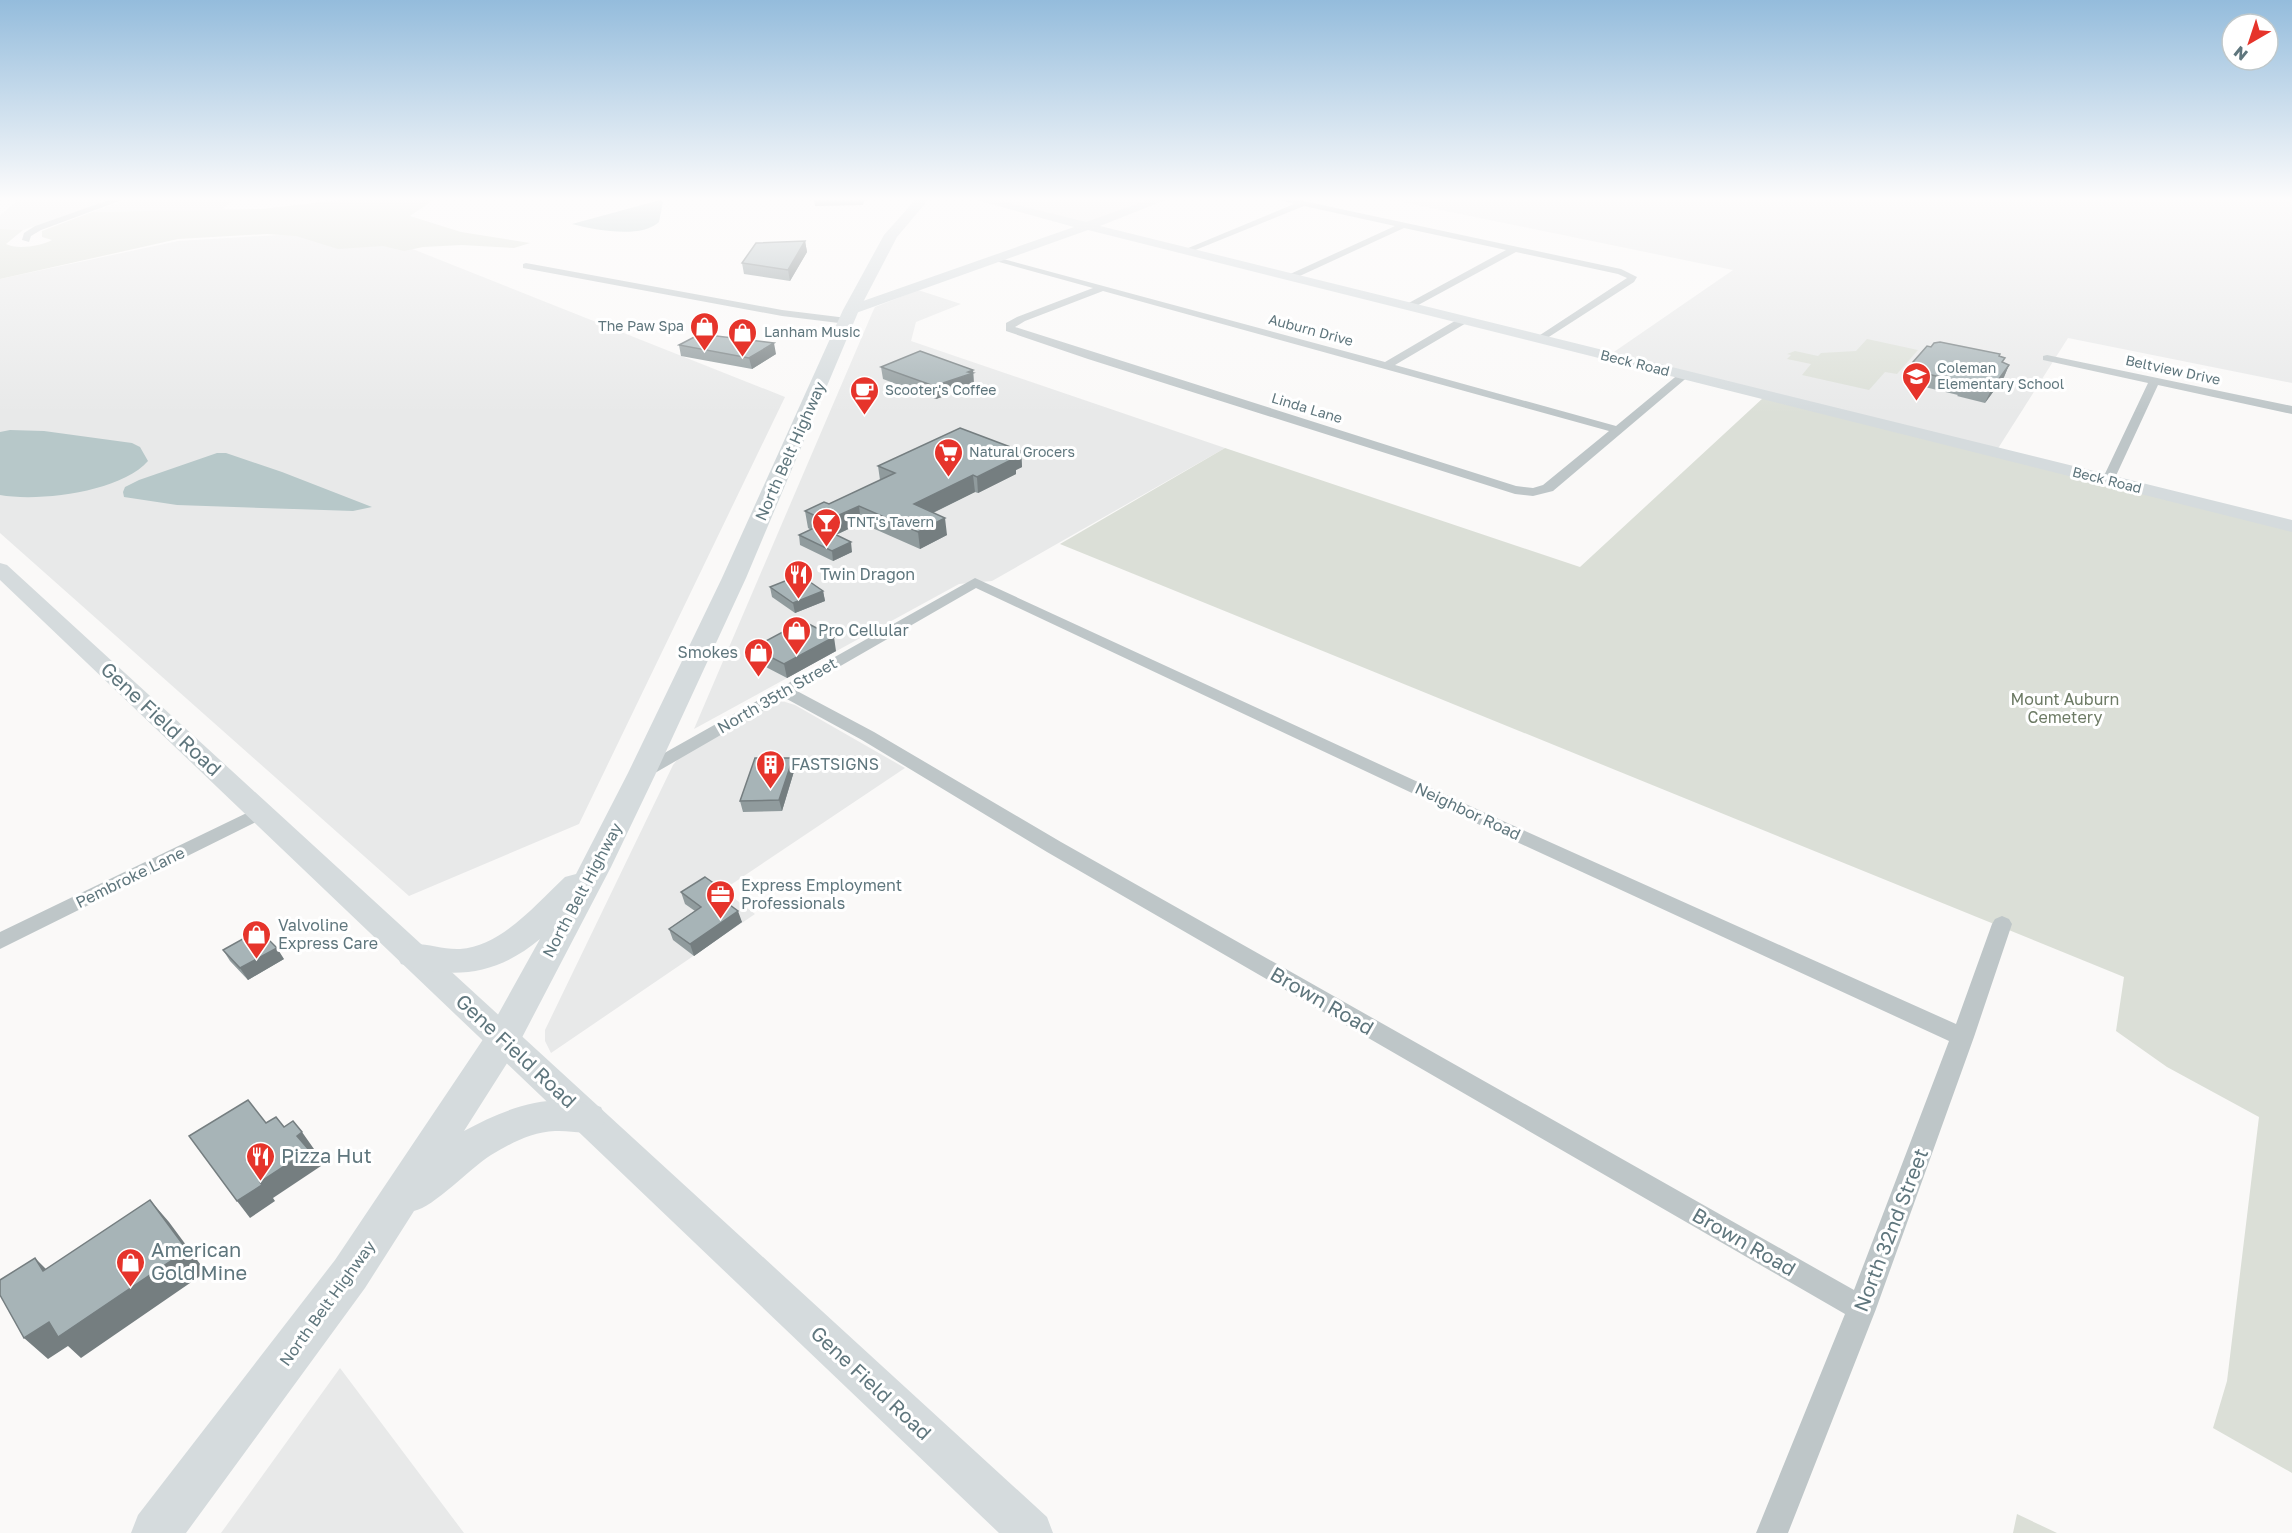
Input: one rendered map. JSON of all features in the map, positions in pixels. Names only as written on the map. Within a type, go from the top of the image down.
[{"type":"main road","name":"North Belt Highway","points":[[156,1533],[350,1274],[503,1039],[596,867],[642,773],[734,578],[849,316],[873,271]]},
{"type":"main road","points":[[413,955],[464,961],[492,952],[519,938],[541,921],[596,867]]},
{"type":"main road","points":[[378,1231],[438,1171],[500,1131],[532,1119],[556,1115],[587,1118]]},
{"type":"street","points":[[550,271],[747,307],[849,316],[963,271]]},
{"type":"street","name":"Auburn Drive","points":[[1040,271],[1618,430]]},
{"type":"street","name":"Beck Road","points":[[1262,271],[2292,526]]},
{"type":"street","points":[[1291,278],[1307,271]]},
{"type":"street","points":[[1409,307],[1476,271]]},
{"type":"street","points":[[1541,339],[1631,280],[1632,277],[1629,274],[1613,271]]},
{"type":"street","name":"Linda Lane","points":[[1102,288],[1010,325],[1010,329],[1013,332],[1515,490],[1533,492],[1548,488],[1618,430]]},
{"type":"street","points":[[1386,366],[1464,320]]},
{"type":"street","name":"Beltview Drive","points":[[2047,358],[2292,411]]},
{"type":"street","points":[[1618,430],[1684,375]]},
{"type":"street","points":[[2108,480],[2154,381]]},
{"type":"street","name":"Gene Field Road","points":[[0,569],[1031,1533]]},
{"type":"street","name":"North 35th Street","points":[[642,773],[975,582]]},
{"type":"street","name":"Neighbor Road","points":[[975,582],[1487,821],[1963,1037]]},
{"type":"street","name":"Brown Road","points":[[784,691],[868,736],[1054,847],[1862,1309]]},
{"type":"street","name":"Pembroke Lane","points":[[0,941],[261,813]]},
{"type":"street","name":"North 32nd Street","points":[[1772,1533],[1862,1309],[1963,1037],[2002,924]]},
{"type":"shaded area","points":[[40,271],[467,271],[785,397],[579,824],[409,896],[0,533],[0,279]]},
{"type":"shaded area","points":[[1732,271],[2292,271],[2292,383],[2068,338],[1997,450],[1611,354]]},
{"type":"shaded area","points":[[918,290],[961,304],[916,322],[911,341],[1225,448],[992,581],[959,584],[694,729],[875,307]]},
{"type":"shaded area","points":[[44,431],[132,443],[140,447],[148,461],[135,472],[100,487],[36,497],[0,495],[0,432]]},
{"type":"shaded area","points":[[217,453],[226,453],[282,472],[372,507],[353,511],[177,505],[124,497],[125,487],[139,480]]},
{"type":"shaded area","points":[[782,701],[795,705],[905,768],[723,890],[755,914],[551,1053],[545,1041],[545,1030],[673,765],[682,754],[770,705]]},
{"type":"shaded area","points":[[340,1368],[464,1533],[221,1533]]},
{"type":"green space","points":[[0,271],[38,271],[0,279]]},
{"type":"green space","points":[[1867,339],[1918,350],[1897,374],[1885,372],[1869,390],[1802,375],[1811,364],[1787,359],[1791,355],[1787,354],[1795,351],[1818,356],[1821,353],[1856,351]]},
{"type":"green space","name":"Mount Auburn Cemetery","points":[[1763,398],[2292,531],[2292,1473],[2213,1428],[2227,1381],[2259,1117],[2167,1067],[2116,1031],[2124,977],[1060,544],[1225,448],[1580,567]]},
{"type":"green space","points":[[2017,1514],[2057,1533],[2013,1533]]},
{"type":"building","points":[[700,334],[774,343],[749,358],[679,345]]},
{"type":"building","points":[[1940,342],[2000,354],[1999,356],[2005,358],[2002,362],[2009,365],[1991,390],[1913,371],[1918,364],[1913,362],[1927,346],[1931,347],[1934,343]]},
{"type":"building","points":[[920,351],[973,370],[968,372],[973,373],[934,386],[881,367]]},
{"type":"building","points":[[960,428],[1021,451],[1010,456],[1015,458],[977,477],[973,475],[914,504],[945,518],[918,532],[859,506],[826,521],[805,511],[824,502],[829,504],[895,473],[878,466]]},
{"type":"building","points":[[818,526],[851,542],[832,551],[799,535]]},
{"type":"building","points":[[800,575],[823,591],[793,603],[770,587]]},
{"type":"building","points":[[803,621],[834,637],[784,664],[753,648]]},
{"type":"building","name":"FASTSIGNS","points":[[755,758],[793,758],[779,800],[740,801]]},
{"type":"building","points":[[705,877],[722,889],[715,894],[738,911],[690,944],[669,929],[701,907],[681,892]]},
{"type":"building","points":[[259,930],[277,948],[240,968],[223,950]]},
{"type":"building","name":"Pizza Hut","points":[[248,1100],[266,1123],[276,1117],[284,1127],[293,1121],[302,1132],[297,1136],[309,1150],[260,1182],[262,1185],[237,1201],[189,1136]]},
{"type":"building","points":[[150,1200],[187,1250],[58,1337],[49,1322],[24,1338],[0,1295],[0,1280],[35,1258],[43,1271]]},
{"type":"place","name":"The Paw Spa","points":[[705,352]]},
{"type":"place","name":"Lanham Music","points":[[743,358]]},
{"type":"place","name":"Coleman Elementary School","points":[[1916,402]]},
{"type":"place","name":"Scooter's Coffee","points":[[864,416]]},
{"type":"place","name":"Natural Grocers","points":[[948,478]]},
{"type":"place","name":"TNT's Tavern","points":[[826,548]]},
{"type":"place","name":"Twin Dragon","points":[[799,600]]},
{"type":"place","name":"Pro Cellular","points":[[797,656]]},
{"type":"place","name":"Smokes","points":[[759,678]]},
{"type":"place","name":"FASTSIGNS","points":[[770,790]]},
{"type":"place","name":"Express Employment Professionals","points":[[720,920]]},
{"type":"place","name":"Valvoline Express Care","points":[[257,960]]},
{"type":"place","name":"Pizza Hut","points":[[260,1182]]},
{"type":"place","name":"American Gold Mine","points":[[130,1288]]}]
